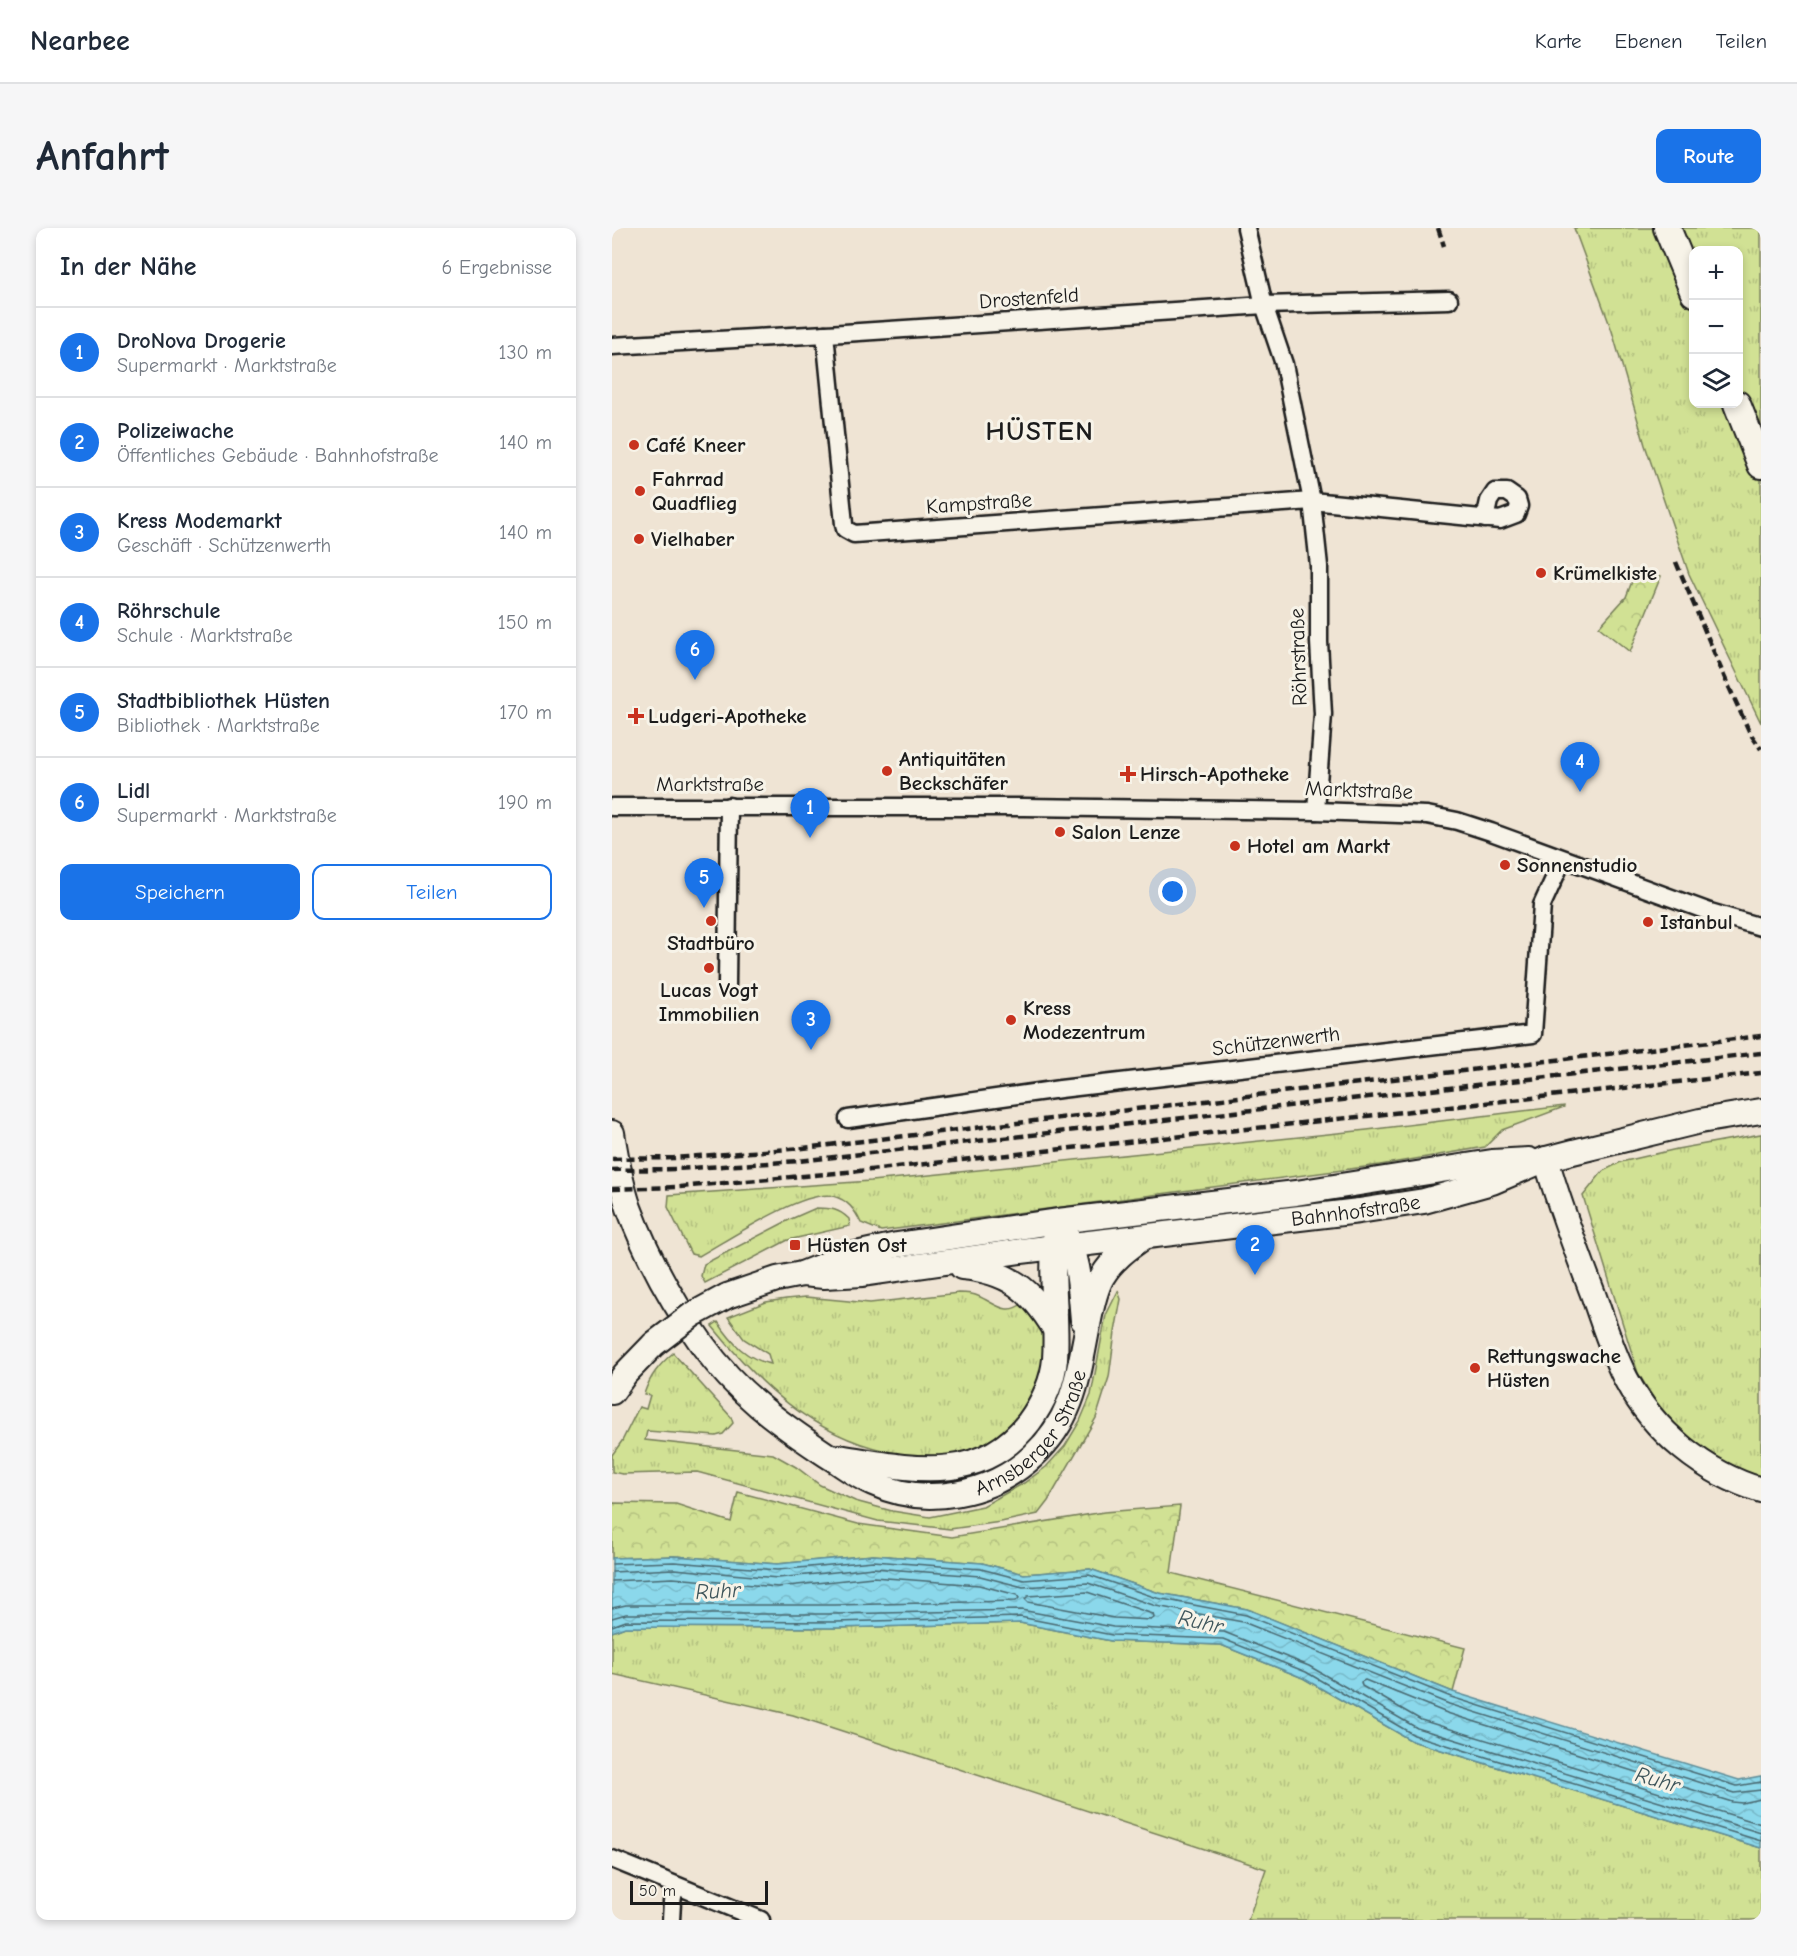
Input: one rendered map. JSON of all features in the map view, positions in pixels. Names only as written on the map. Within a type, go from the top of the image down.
[{"type":"main road","points":[[1667,228],[1689,281]]},
{"type":"main road","points":[[1739,408],[1761,465]]},
{"type":"street","name":"Röhrstraße","points":[[1246,228],[1264,305],[1284,364],[1312,501],[1318,566],[1323,714],[1316,811]]},
{"type":"street","name":"Drostenfeld","points":[[612,346],[1264,305],[1449,300]]},
{"type":"street","name":"Kampstraße","points":[[825,334],[844,524],[845,529],[854,534],[1312,501]]},
{"type":"street","points":[[1312,501],[1485,519]]},
{"type":"street","points":[[727,985],[729,806]]},
{"type":"street","name":"Marktstraße","points":[[612,807],[1316,811],[1437,817],[1491,832],[1710,912],[1761,927]]},
{"type":"street","name":"Schützenwerth","points":[[848,1119],[1060,1089],[1533,1034],[1542,905],[1563,859]]},
{"type":"street","name":"Bahnhofstraße","points":[[1063,1246],[1359,1211],[1424,1201],[1491,1182],[1545,1159],[1700,1121],[1761,1111]]},
{"type":"street","name":"Arnsberger Straße","points":[[612,1133],[629,1207],[666,1286],[726,1376],[759,1407],[801,1439],[872,1483],[892,1491],[926,1496],[953,1494],[996,1482],[1035,1455],[1058,1427],[1076,1391],[1085,1340],[1101,1279],[1119,1256],[1146,1236]]},
{"type":"street","points":[[1545,1159],[1563,1218],[1618,1362],[1641,1403],[1653,1420],[1698,1460],[1738,1483],[1761,1490]]},
{"type":"street","name":"Bahnhofstraße","points":[[1058,1221],[1296,1193],[1492,1162],[1545,1159]]},
{"type":"street","points":[[1058,1221],[1063,1246],[1077,1264],[1085,1340]]},
{"type":"street","name":"Arnsberger Straße","points":[[612,1392],[625,1374],[654,1344],[692,1315],[727,1296],[802,1274],[836,1259],[864,1251],[1058,1221]]},
{"type":"street","name":"Arnsberger Straße","points":[[802,1274],[841,1276],[945,1264],[1063,1246],[1053,1278],[1055,1362],[1040,1405],[1023,1429],[999,1450],[971,1463],[946,1469],[911,1468],[827,1455]]},
{"type":"street","name":"Arnsberger Straße","points":[[945,1264],[985,1270],[1014,1282],[1037,1302],[1056,1330]]},
{"type":"street","points":[[612,1859],[761,1920]]},
{"type":"street","points":[[671,1920],[675,1886]]},
{"type":"green space","points":[[1574,228],[1761,228],[1761,723],[1689,574],[1645,445],[1612,331]]},
{"type":"green space","points":[[1636,571],[1661,576],[1630,652],[1599,627],[1626,597]]},
{"type":"green space","points":[[1564,1106],[1502,1130],[1485,1147],[1380,1165],[881,1231],[861,1223],[843,1200],[833,1196],[820,1196],[785,1208],[699,1256],[691,1254],[668,1207],[669,1195],[871,1181],[1367,1130]]},
{"type":"green space","points":[[1761,1134],[1761,1480],[1708,1454],[1680,1431],[1657,1404],[1638,1373],[1583,1196],[1603,1171],[1621,1162]]},
{"type":"green space","points":[[816,1208],[838,1211],[849,1219],[850,1226],[788,1240],[705,1283],[701,1276],[704,1264]]},
{"type":"green space","points":[[1118,1291],[1121,1299],[1109,1377],[1096,1418],[1048,1501],[1038,1514],[950,1529],[878,1521],[697,1472],[622,1474],[612,1472],[612,1455],[622,1441],[639,1407],[646,1409],[650,1395],[644,1394],[652,1376],[673,1353],[731,1417],[733,1423],[723,1434],[716,1436],[647,1431],[645,1440],[773,1454],[796,1467],[820,1485],[855,1501],[892,1511],[930,1517],[983,1506],[1024,1483],[1046,1467],[1065,1446],[1080,1421],[1091,1395],[1106,1315]]},
{"type":"green space","points":[[959,1293],[976,1295],[1006,1309],[1023,1303],[1043,1333],[1045,1359],[1043,1374],[1035,1392],[1007,1430],[984,1446],[952,1456],[926,1458],[886,1451],[859,1443],[810,1419],[768,1387],[748,1368],[712,1326],[718,1322],[740,1349],[762,1362],[771,1364],[768,1354],[744,1339],[728,1317],[766,1302],[786,1299],[806,1297],[870,1303]]},
{"type":"green space","points":[[738,1492],[858,1524],[952,1537],[1104,1512],[1180,1506],[1171,1573],[1465,1648],[1453,1692],[1247,1609],[1159,1593],[1090,1569],[1024,1574],[982,1563],[873,1555],[777,1564],[674,1556],[612,1558],[612,1503],[676,1504],[731,1522]]},
{"type":"green space","points":[[1020,1623],[1111,1641],[1221,1645],[1303,1678],[1412,1741],[1761,1848],[1761,1920],[1248,1920],[1266,1869],[793,1715],[612,1674],[612,1632],[625,1627],[836,1628]]},
{"type":"water","name":"Ruhr","points":[[873,1555],[982,1563],[1024,1574],[1090,1569],[1159,1593],[1247,1609],[1453,1692],[1739,1780],[1761,1776],[1761,1848],[1412,1741],[1303,1678],[1221,1645],[1111,1641],[1020,1623],[836,1628],[625,1627],[612,1632],[612,1558],[674,1556],[777,1564]]},
{"type":"railway","points":[[1438,228],[1444,246]]},
{"type":"railway","points":[[1676,562],[1724,676],[1750,733],[1761,749]]},
{"type":"railway","points":[[612,1159],[674,1158],[803,1148],[1761,1036]]},
{"type":"railway","points":[[612,1170],[676,1169],[799,1161],[1761,1053]]},
{"type":"railway","points":[[612,1189],[679,1187],[870,1170],[1761,1073]]},
{"type":"place","name":"Café Kneer","points":[[634,445]]},
{"type":"place","name":"Fahrrad Quadflieg","points":[[640,491]]},
{"type":"place","name":"Vielhaber","points":[[639,539]]},
{"type":"place","name":"Krümelkiste","points":[[1541,573]]},
{"type":"place","name":"Lidl","points":[[695,680]]},
{"type":"place","name":"Ludgeri-Apotheke","points":[[636,716]]},
{"type":"place","name":"Antiquitäten Beckschäfer","points":[[887,771]]},
{"type":"place","name":"Hirsch-Apotheke","points":[[1128,774]]},
{"type":"place","name":"Röhrschule","points":[[1580,792]]},
{"type":"place","name":"Salon Lenze","points":[[1060,832]]},
{"type":"place","name":"DroNova Drogerie","points":[[810,838]]},
{"type":"place","name":"Hotel am Markt","points":[[1235,846]]},
{"type":"place","name":"Sonnenstudio","points":[[1505,865]]},
{"type":"place","name":"Stadtbibliothek Hüsten","points":[[704,908]]},
{"type":"place","name":"Stadtbüro","points":[[711,921]]},
{"type":"place","name":"Istanbul","points":[[1648,922]]},
{"type":"place","name":"Lucas Vogt Immobilien","points":[[709,968]]},
{"type":"place","name":"Kress Modezentrum","points":[[1011,1020]]},
{"type":"place","name":"Kress Modemarkt","points":[[811,1050]]},
{"type":"place","name":"Hüsten Ost","points":[[795,1245]]},
{"type":"place","name":"Polizeiwache","points":[[1255,1275]]},
{"type":"place","name":"Rettungswache Hüsten","points":[[1475,1368]]},
{"type":"district","name":"HÜSTEN","points":[[1040,431]]}]
